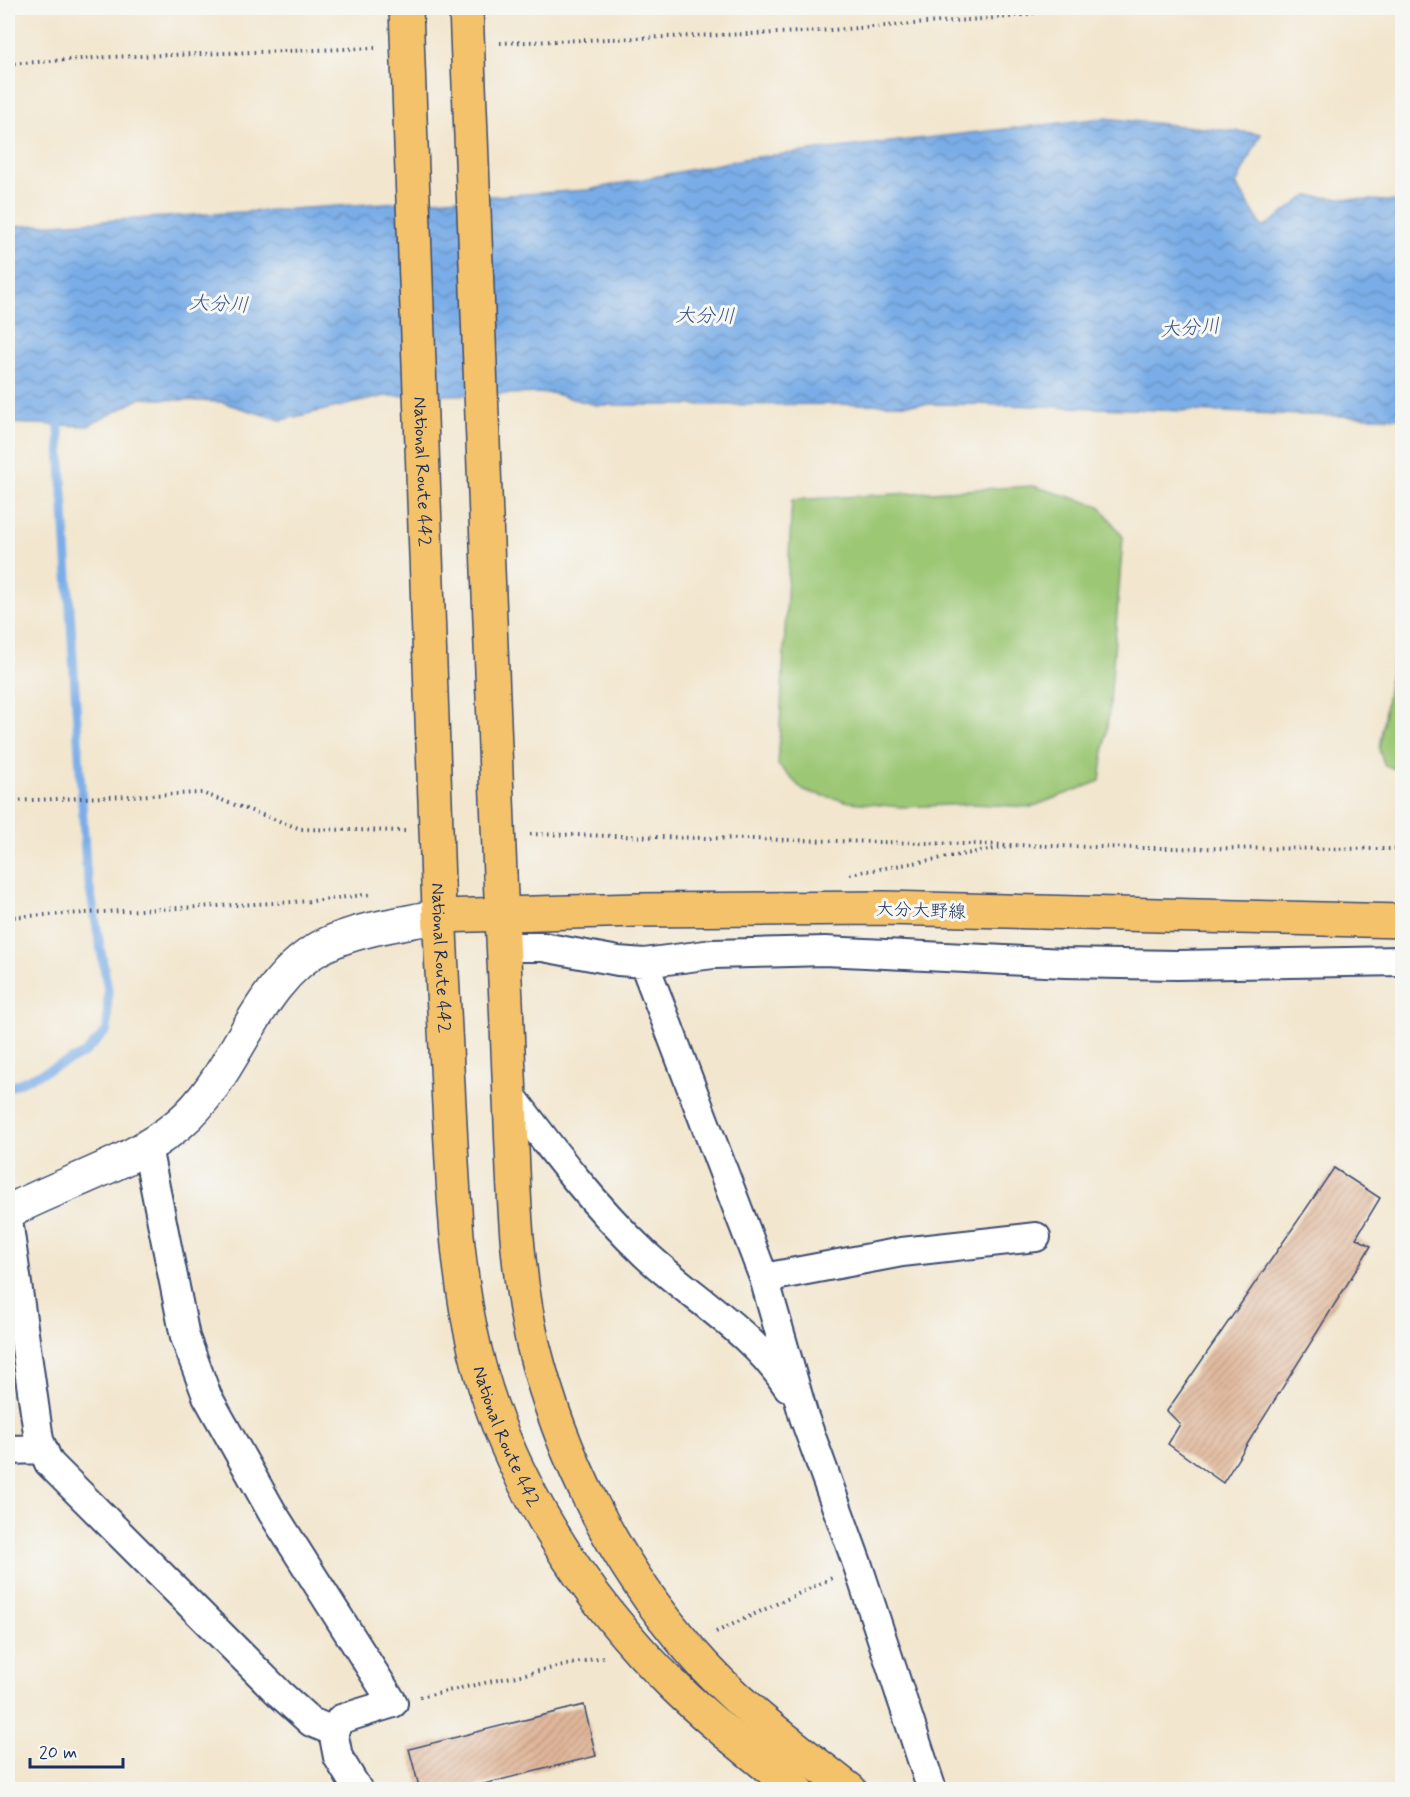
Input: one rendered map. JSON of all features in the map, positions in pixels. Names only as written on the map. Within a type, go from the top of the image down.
[{"type":"main road","name":"National Route 442","points":[[406,8],[439,916],[461,1273],[475,1352],[527,1488],[579,1573],[612,1618],[675,1687],[797,1790]]},
{"type":"main road","points":[[466,8],[510,1094],[519,1254],[527,1312],[546,1390],[586,1493],[614,1545],[649,1600],[691,1652],[755,1715],[850,1790]]},
{"type":"main road","name":"大分大野線","points":[[439,916],[502,913],[884,908],[1402,921]]},
{"type":"street","points":[[8,1212],[147,1147],[182,1122],[207,1095],[269,998],[305,959],[323,946],[350,936],[439,916]]},
{"type":"street","points":[[504,947],[543,947],[618,961],[644,963],[713,954],[825,951],[1065,963],[1177,965],[1402,961]]},
{"type":"street","points":[[644,963],[764,1278],[804,1417],[858,1566],[932,1790]]},
{"type":"street","points":[[510,1094],[579,1184],[617,1226],[646,1255],[759,1348],[782,1377],[804,1417]]},
{"type":"street","points":[[147,1147],[185,1337],[207,1396],[272,1512],[393,1703],[341,1719],[333,1731],[338,1757],[358,1790]]},
{"type":"street","points":[[8,1220],[42,1449],[54,1470],[279,1694],[311,1722],[333,1731]]},
{"type":"street","points":[[764,1278],[902,1252],[1036,1238]]},
{"type":"street","points":[[8,1450],[42,1449]]},
{"type":"path","points":[[492,43],[804,32],[1009,17],[1064,8]]},
{"type":"path","points":[[8,64],[385,47]]},
{"type":"path","points":[[8,801],[202,793],[302,829],[417,832]]},
{"type":"path","points":[[520,834],[1141,848],[1402,849]]},
{"type":"path","points":[[8,917],[312,901],[378,893]]},
{"type":"green space","points":[[1033,486],[1100,506],[1123,537],[1110,703],[1100,781],[1031,807],[974,804],[901,807],[850,802],[804,791],[778,765],[792,500]]},
{"type":"green space","points":[[1402,631],[1402,770],[1385,766],[1379,750],[1390,677]]},
{"type":"water","name":"大分川","points":[[1104,118],[1261,134],[1236,184],[1263,228],[1307,196],[1402,202],[1402,418],[973,404],[596,405],[551,393],[385,396],[281,420],[221,402],[141,398],[88,426],[8,423],[8,227],[588,190],[749,158]]},
{"type":"building","points":[[1334,1168],[1380,1198],[1356,1238],[1371,1246],[1223,1483],[1168,1444],[1180,1424],[1167,1411]]},
{"type":"building","points":[[584,1705],[596,1756],[460,1790],[420,1790],[409,1749]]},
{"type":"waterway","points":[[8,1088],[84,1054],[107,1030],[108,990],[86,867],[58,414]]}]
